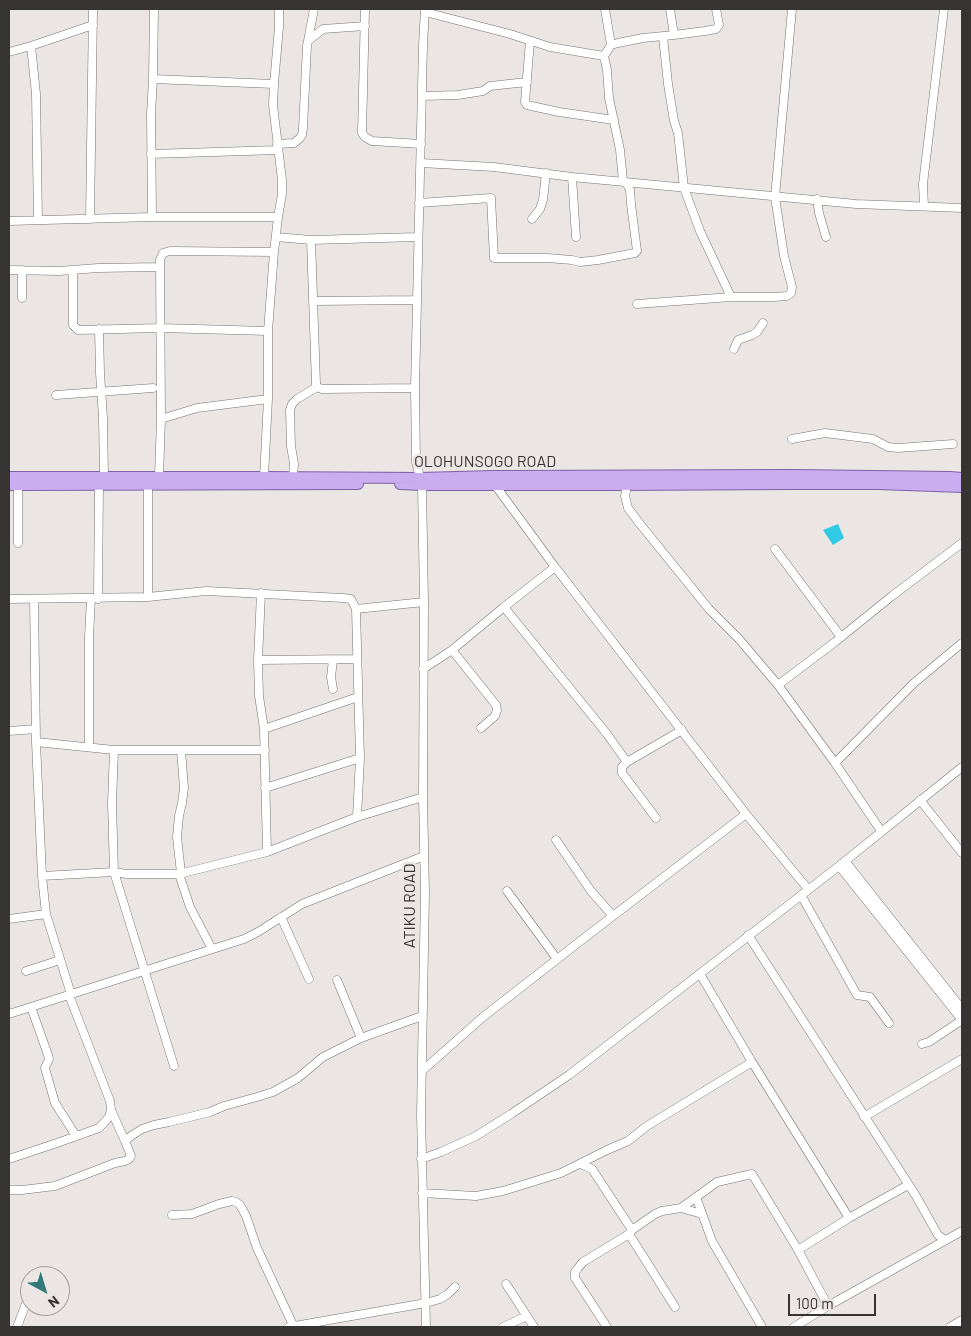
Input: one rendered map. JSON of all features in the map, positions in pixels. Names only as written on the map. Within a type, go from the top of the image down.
[{"type":"main road","name":"OLOHUNSOGO ROAD","points":[[9,477],[101,480],[148,484],[421,482],[794,475],[962,487]]},
{"type":"main road","name":"OLOHUNSOGO ROAD","points":[[13,485],[159,476],[264,476],[495,485],[626,485],[962,478]]},
{"type":"street","points":[[90,219],[93,9]]},
{"type":"street","points":[[152,217],[151,114],[154,9]]},
{"type":"street","points":[[264,476],[268,399],[268,331],[274,252],[282,194],[274,105],[279,9]]},
{"type":"street","points":[[151,154],[278,147],[294,143],[300,138],[302,135],[309,40],[314,9]]},
{"type":"street","points":[[365,9],[362,133],[365,138],[372,141],[421,144]]},
{"type":"street","points":[[419,204],[491,198],[494,258],[546,258],[580,262],[637,251],[630,190],[623,181],[620,150],[609,98],[604,56],[611,45],[605,9]]},
{"type":"street","points":[[670,9],[674,35]]},
{"type":"street","points":[[611,45],[644,38],[706,32],[716,29],[719,25],[716,9]]},
{"type":"street","points":[[638,304],[731,297],[787,296],[791,293],[792,287],[784,256],[775,197],[792,9]]},
{"type":"street","points":[[924,206],[923,184],[944,9]]},
{"type":"street","points":[[425,10],[550,47],[604,56]]},
{"type":"street","name":"ATIKU ROAD","points":[[425,10],[415,388],[416,462],[421,482],[424,602],[423,797],[425,887],[421,1158],[426,1327]]},
{"type":"street","points":[[312,18],[323,29]]},
{"type":"street","points":[[9,52],[93,25]]},
{"type":"street","points":[[309,40],[323,29],[364,26]]},
{"type":"street","points":[[663,37],[668,84],[674,121],[678,133],[684,188],[700,231],[731,297]]},
{"type":"street","points":[[530,41],[525,102],[529,106],[614,120]]},
{"type":"street","points":[[31,46],[36,94],[38,220]]},
{"type":"street","points":[[153,79],[274,84]]},
{"type":"street","points":[[422,96],[458,95],[483,91],[490,86],[527,82]]},
{"type":"street","points":[[421,163],[494,168],[856,204],[962,208]]},
{"type":"street","points":[[532,219],[540,209],[543,200],[546,173]]},
{"type":"street","points":[[572,177],[576,236]]},
{"type":"street","points":[[817,199],[826,237]]},
{"type":"street","points":[[9,221],[152,217],[278,217]]},
{"type":"street","points":[[276,238],[311,240],[418,237]]},
{"type":"street","points":[[311,240],[317,387]]},
{"type":"street","points":[[159,476],[161,419],[160,260],[163,253],[170,251],[274,252]]},
{"type":"street","points":[[9,270],[160,267]]},
{"type":"street","points":[[22,270],[22,298]]},
{"type":"street","points":[[73,270],[73,325],[78,330],[160,328],[268,331]]},
{"type":"street","points":[[313,301],[417,300]]},
{"type":"street","points":[[734,350],[738,340],[757,332],[763,323]]},
{"type":"street","points":[[89,747],[89,636],[94,598],[103,418],[99,329]]},
{"type":"street","points":[[317,387],[322,389],[415,388]]},
{"type":"street","points":[[293,477],[294,464],[291,446],[290,410],[292,404],[297,399],[317,387]]},
{"type":"street","points":[[56,395],[154,388]]},
{"type":"street","points":[[161,419],[197,408],[268,399]]},
{"type":"street","points":[[792,439],[825,433],[873,439],[888,447],[898,448],[953,444]]},
{"type":"street","points":[[148,484],[148,597]]},
{"type":"street","points":[[13,485],[18,543]]},
{"type":"street","points":[[495,485],[746,814],[808,889]]},
{"type":"street","points":[[626,485],[625,496],[628,508],[708,609],[739,639],[778,685],[835,763],[881,831]]},
{"type":"street","points":[[778,685],[962,543]]},
{"type":"street","points":[[775,549],[842,637]]},
{"type":"street","points":[[423,669],[452,650],[555,566]]},
{"type":"street","points":[[9,599],[148,597],[206,590],[351,599],[356,609],[360,758],[357,817]]},
{"type":"street","points":[[261,593],[258,660],[259,696],[265,750],[267,852]]},
{"type":"street","points":[[9,1190],[55,1186],[115,1163],[125,1162],[131,1156],[111,1110],[110,1101],[70,994],[46,914],[42,876],[36,742],[34,599]]},
{"type":"street","points":[[356,609],[424,602]]},
{"type":"street","points":[[504,607],[607,734],[627,762]]},
{"type":"street","points":[[835,763],[914,683],[962,643]]},
{"type":"street","points":[[452,650],[496,705],[495,716],[480,728]]},
{"type":"street","points":[[258,660],[357,659]]},
{"type":"street","points":[[333,660],[331,677],[333,689]]},
{"type":"street","points":[[264,729],[358,697]]},
{"type":"street","points":[[9,731],[36,730]]},
{"type":"street","points":[[656,818],[622,773],[622,768],[627,762],[682,730]]},
{"type":"street","points":[[36,742],[114,750],[265,750]]},
{"type":"street","points":[[114,750],[112,803],[114,872],[174,1066]]},
{"type":"street","points":[[181,750],[184,788],[177,837],[180,873],[190,907],[212,949]]},
{"type":"street","points":[[265,788],[360,758]]},
{"type":"street","points":[[421,1158],[442,1152],[476,1136],[569,1074],[801,896],[962,767]]},
{"type":"street","points":[[42,876],[114,872],[127,874],[180,873],[267,852],[357,817],[423,797]]},
{"type":"street","points":[[920,800],[962,854]]},
{"type":"street","points":[[422,1070],[483,1017],[746,814]]},
{"type":"street","points":[[556,840],[591,891],[613,916]]},
{"type":"street","points":[[9,1014],[251,936],[302,904],[424,856]]},
{"type":"street","points":[[842,863],[962,1009]]},
{"type":"street","points":[[842,863],[962,1020],[929,1042],[922,1044]]},
{"type":"street","points":[[506,891],[557,959]]},
{"type":"street","points":[[801,896],[857,995],[870,997],[889,1023]]},
{"type":"street","points":[[9,918],[46,914]]},
{"type":"street","points":[[281,917],[310,979]]},
{"type":"street","points":[[748,935],[916,1196],[938,1235],[945,1240]]},
{"type":"street","points":[[26,971],[60,960]]},
{"type":"street","points":[[700,974],[849,1218]]},
{"type":"street","points":[[337,980],[361,1038]]},
{"type":"street","points":[[31,1007],[48,1055],[49,1059],[45,1068],[55,1103],[76,1136]]},
{"type":"street","points":[[125,1141],[136,1133],[154,1125],[188,1118],[273,1092],[298,1078],[323,1057],[361,1038],[422,1016]]},
{"type":"street","points":[[864,1116],[962,1059]]},
{"type":"street","points":[[422,1193],[476,1196],[503,1191],[561,1173],[628,1141],[647,1126],[752,1062]]},
{"type":"street","points":[[9,1159],[99,1128],[109,1117],[111,1110]]},
{"type":"street","points":[[592,1169],[596,1156]]},
{"type":"street","points":[[581,1164],[592,1169],[675,1307]]},
{"type":"street","points":[[681,1208],[717,1182],[752,1174],[798,1250],[828,1306]]},
{"type":"street","points":[[798,1250],[849,1218],[908,1186]]},
{"type":"street","points":[[696,1197],[712,1240],[762,1327]]},
{"type":"street","points":[[172,1215],[192,1214],[232,1201],[240,1205],[291,1326],[426,1303],[448,1294],[455,1287]]},
{"type":"street","points":[[607,1327],[575,1278],[575,1272],[583,1262],[662,1211],[681,1208],[702,1214]]},
{"type":"street","points":[[794,1327],[962,1231]]},
{"type":"street","points":[[935,1247],[938,1235]]},
{"type":"street","points":[[506,1284],[534,1327]]},
{"type":"street","points":[[503,1327],[527,1316]]},
{"type":"street","points":[[950,1327],[962,1320]]},
{"type":"water","points":[[838,524],[844,538],[833,545],[823,530]]}]
